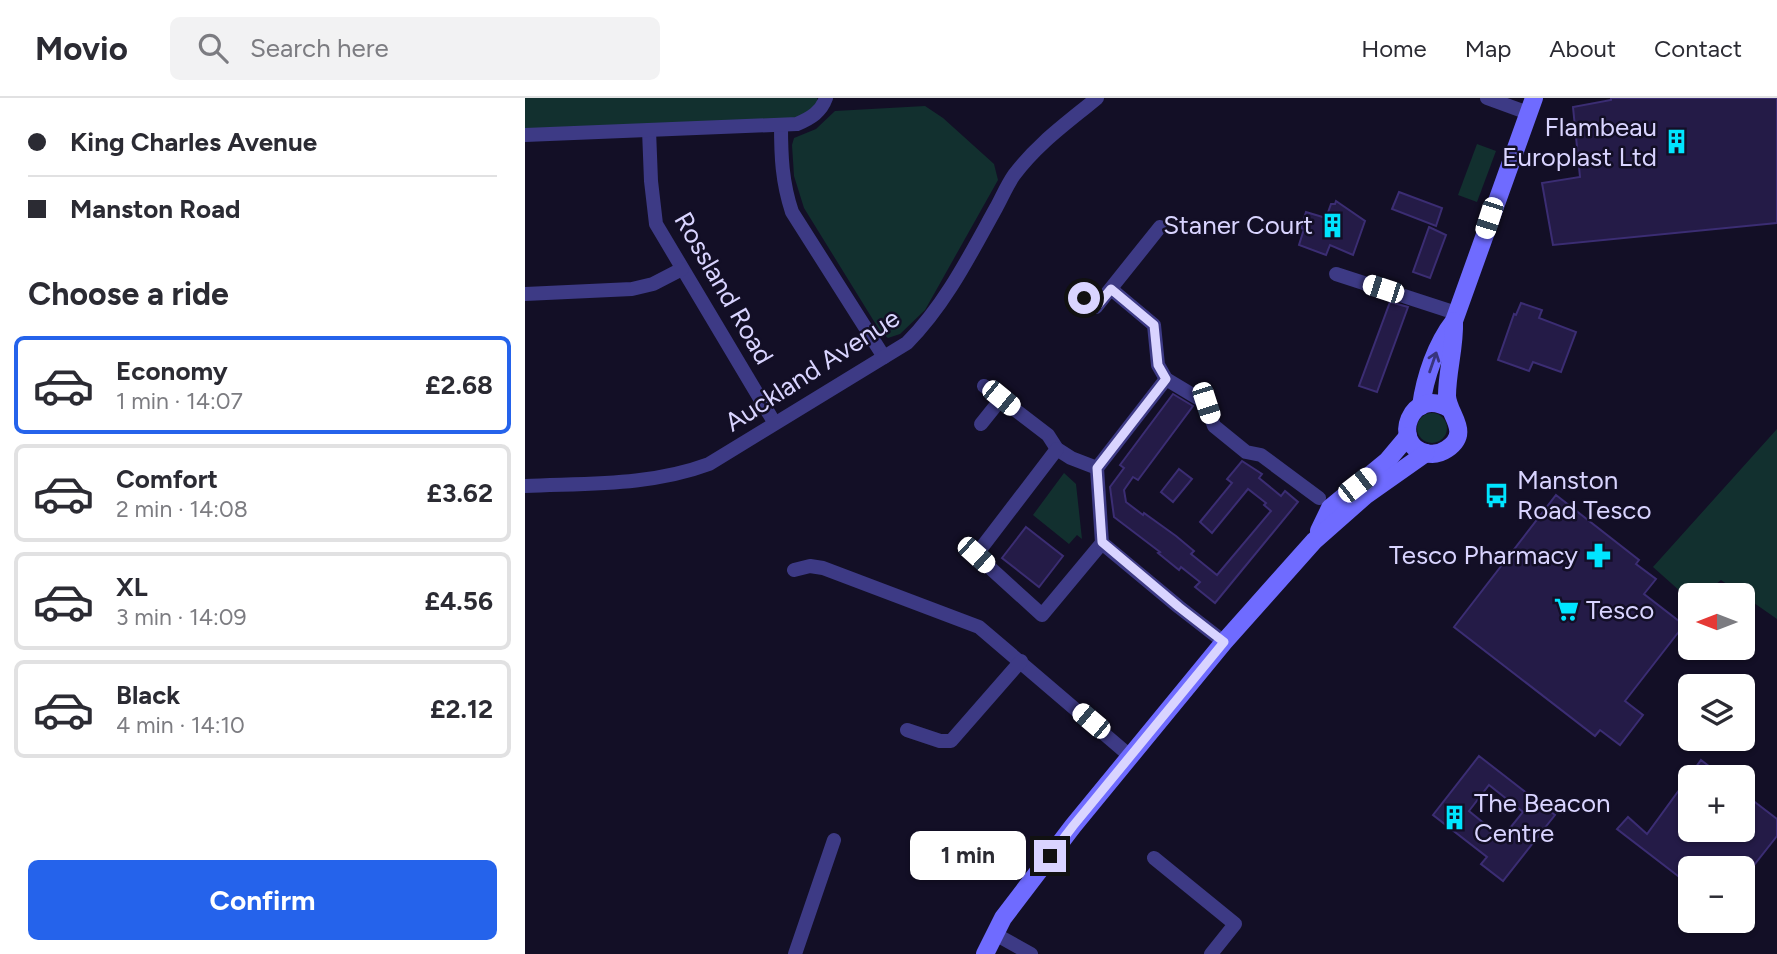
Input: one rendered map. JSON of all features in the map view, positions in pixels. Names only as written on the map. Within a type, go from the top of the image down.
[{"type":"main road","points":[[1314,541],[1330,508],[1387,461],[1408,436],[1409,418],[1420,406],[1443,335],[1455,317],[1531,105]]},
{"type":"main road","points":[[1408,436],[1417,449],[1426,453],[1444,452],[1457,437],[1458,423],[1447,397],[1455,317]]},
{"type":"main road","points":[[1420,406],[1436,403],[1450,409]]},
{"type":"main road","points":[[985,954],[1003,918],[1073,826],[1224,642],[1314,541],[1365,496],[1426,453]]},
{"type":"street","points":[[525,135],[797,124],[813,117],[826,98]]},
{"type":"street","name":"Auckland Avenue","points":[[525,486],[646,480],[681,474],[709,464],[907,342],[942,302],[1012,178],[1034,149],[1097,98]]},
{"type":"street","points":[[1487,98],[1531,105]]},
{"type":"street","points":[[781,125],[784,187],[792,212],[884,357]]},
{"type":"street","name":"Rossland Road","points":[[649,130],[650,181],[656,225],[774,422]]},
{"type":"street","points":[[1084,298],[1096,307],[1160,227]]},
{"type":"street","points":[[525,294],[632,289],[653,284],[681,269]]},
{"type":"street","points":[[1336,274],[1455,317]]},
{"type":"street","points":[[1111,289],[1154,325],[1158,365],[1166,379],[1206,403],[1214,426],[1242,449],[1261,455],[1319,498]]},
{"type":"street","points":[[1057,449],[976,555],[1042,615],[1102,542],[1097,468],[1166,379]]},
{"type":"street","points":[[984,386],[1048,436],[1057,449],[1071,458],[1097,468]]},
{"type":"street","points":[[981,424],[1001,398]]},
{"type":"street","points":[[1102,542],[1224,642]]},
{"type":"street","points":[[794,570],[810,566],[823,568],[979,627],[1130,756]]},
{"type":"street","points":[[907,730],[940,741],[951,741],[1021,661]]},
{"type":"street","points":[[795,954],[834,840]]},
{"type":"street","points":[[1154,858],[1235,924],[1211,954]]},
{"type":"street","points":[[995,934],[1031,954]]},
{"type":"green space","points":[[525,98],[817,98],[817,106],[796,120],[525,132]]},
{"type":"green space","points":[[925,106],[943,118],[994,164],[998,180],[925,310],[900,334],[888,338],[880,331],[804,208],[794,176],[792,145],[794,138],[816,129],[835,111]]},
{"type":"green space","points":[[1477,144],[1496,151],[1477,202],[1458,195]]},
{"type":"green space","points":[[1432,413],[1438,414],[1446,422],[1446,434],[1438,442],[1432,443],[1426,442],[1418,434],[1417,428],[1418,422],[1426,414]]},
{"type":"green space","points":[[1777,429],[1777,619],[1755,604],[1755,583],[1725,583],[1721,580],[1717,583],[1678,583],[1678,589],[1653,567]]},
{"type":"green space","points":[[1064,473],[1076,484],[1082,539],[1077,535],[1069,544],[1033,515]]},
{"type":"building","name":"Flambeau Europlast Ltd","points":[[1611,98],[1777,98],[1777,223],[1553,245],[1542,183],[1580,177],[1573,107]]},
{"type":"building","points":[[1399,192],[1442,208],[1436,226],[1392,209]]},
{"type":"building","name":"Staner Court","points":[[1336,201],[1365,221],[1353,255],[1330,245],[1326,255],[1299,245],[1306,212],[1326,218],[1331,204]]},
{"type":"building","points":[[1429,227],[1446,235],[1430,278],[1413,272]]},
{"type":"building","points":[[1390,302],[1408,307],[1377,392],[1359,386]]},
{"type":"building","points":[[1521,303],[1542,310],[1539,318],[1576,332],[1561,372],[1533,362],[1529,371],[1498,360],[1514,314],[1516,315]]},
{"type":"building","points":[[1173,394],[1193,406],[1138,480],[1133,477],[1124,490],[1126,502],[1176,536],[1194,551],[1191,554],[1217,575],[1271,511],[1264,505],[1266,503],[1248,489],[1212,533],[1200,522],[1232,483],[1227,479],[1242,461],[1262,474],[1259,478],[1281,496],[1285,491],[1298,502],[1215,603],[1195,587],[1200,582],[1181,567],[1179,570],[1114,517],[1110,487],[1124,468],[1120,465]]},
{"type":"building","points":[[1179,469],[1192,479],[1173,502],[1161,492]]},
{"type":"building","name":"Tesco","points":[[1556,495],[1639,560],[1636,564],[1656,579],[1644,594],[1678,620],[1678,633],[1625,701],[1643,715],[1620,745],[1600,730],[1595,736],[1454,627]]},
{"type":"building","points":[[1026,527],[1063,556],[1039,587],[1002,558]]},
{"type":"building","name":"The Beacon Centre","points":[[1479,756],[1555,815],[1503,881],[1481,864],[1487,857],[1433,815]],"holes":[[[1489,785],[1523,812],[1502,838],[1469,811]]]},
{"type":"building","points":[[1678,792],[1678,842],[1755,842],[1755,802],[1777,819],[1777,836],[1755,864],[1755,856],[1678,856],[1678,876],[1617,829],[1628,817],[1647,834]]},
{"type":"place","name":"Flambeau Europlast Ltd","points":[[1677,142]]},
{"type":"place","name":"Staner Court","points":[[1333,225]]},
{"type":"place","name":"Manston Road Tesco","points":[[1497,495]]},
{"type":"place","name":"Tesco Pharmacy","points":[[1598,555]]},
{"type":"place","name":"Tesco","points":[[1566,610]]},
{"type":"place","name":"The Beacon Centre","points":[[1454,818]]},
{"type":"route","points":[[1050,856],[1224,642],[1102,542],[1097,468],[1166,379],[1158,365],[1154,325],[1111,289],[1096,307],[1084,298]]}]
